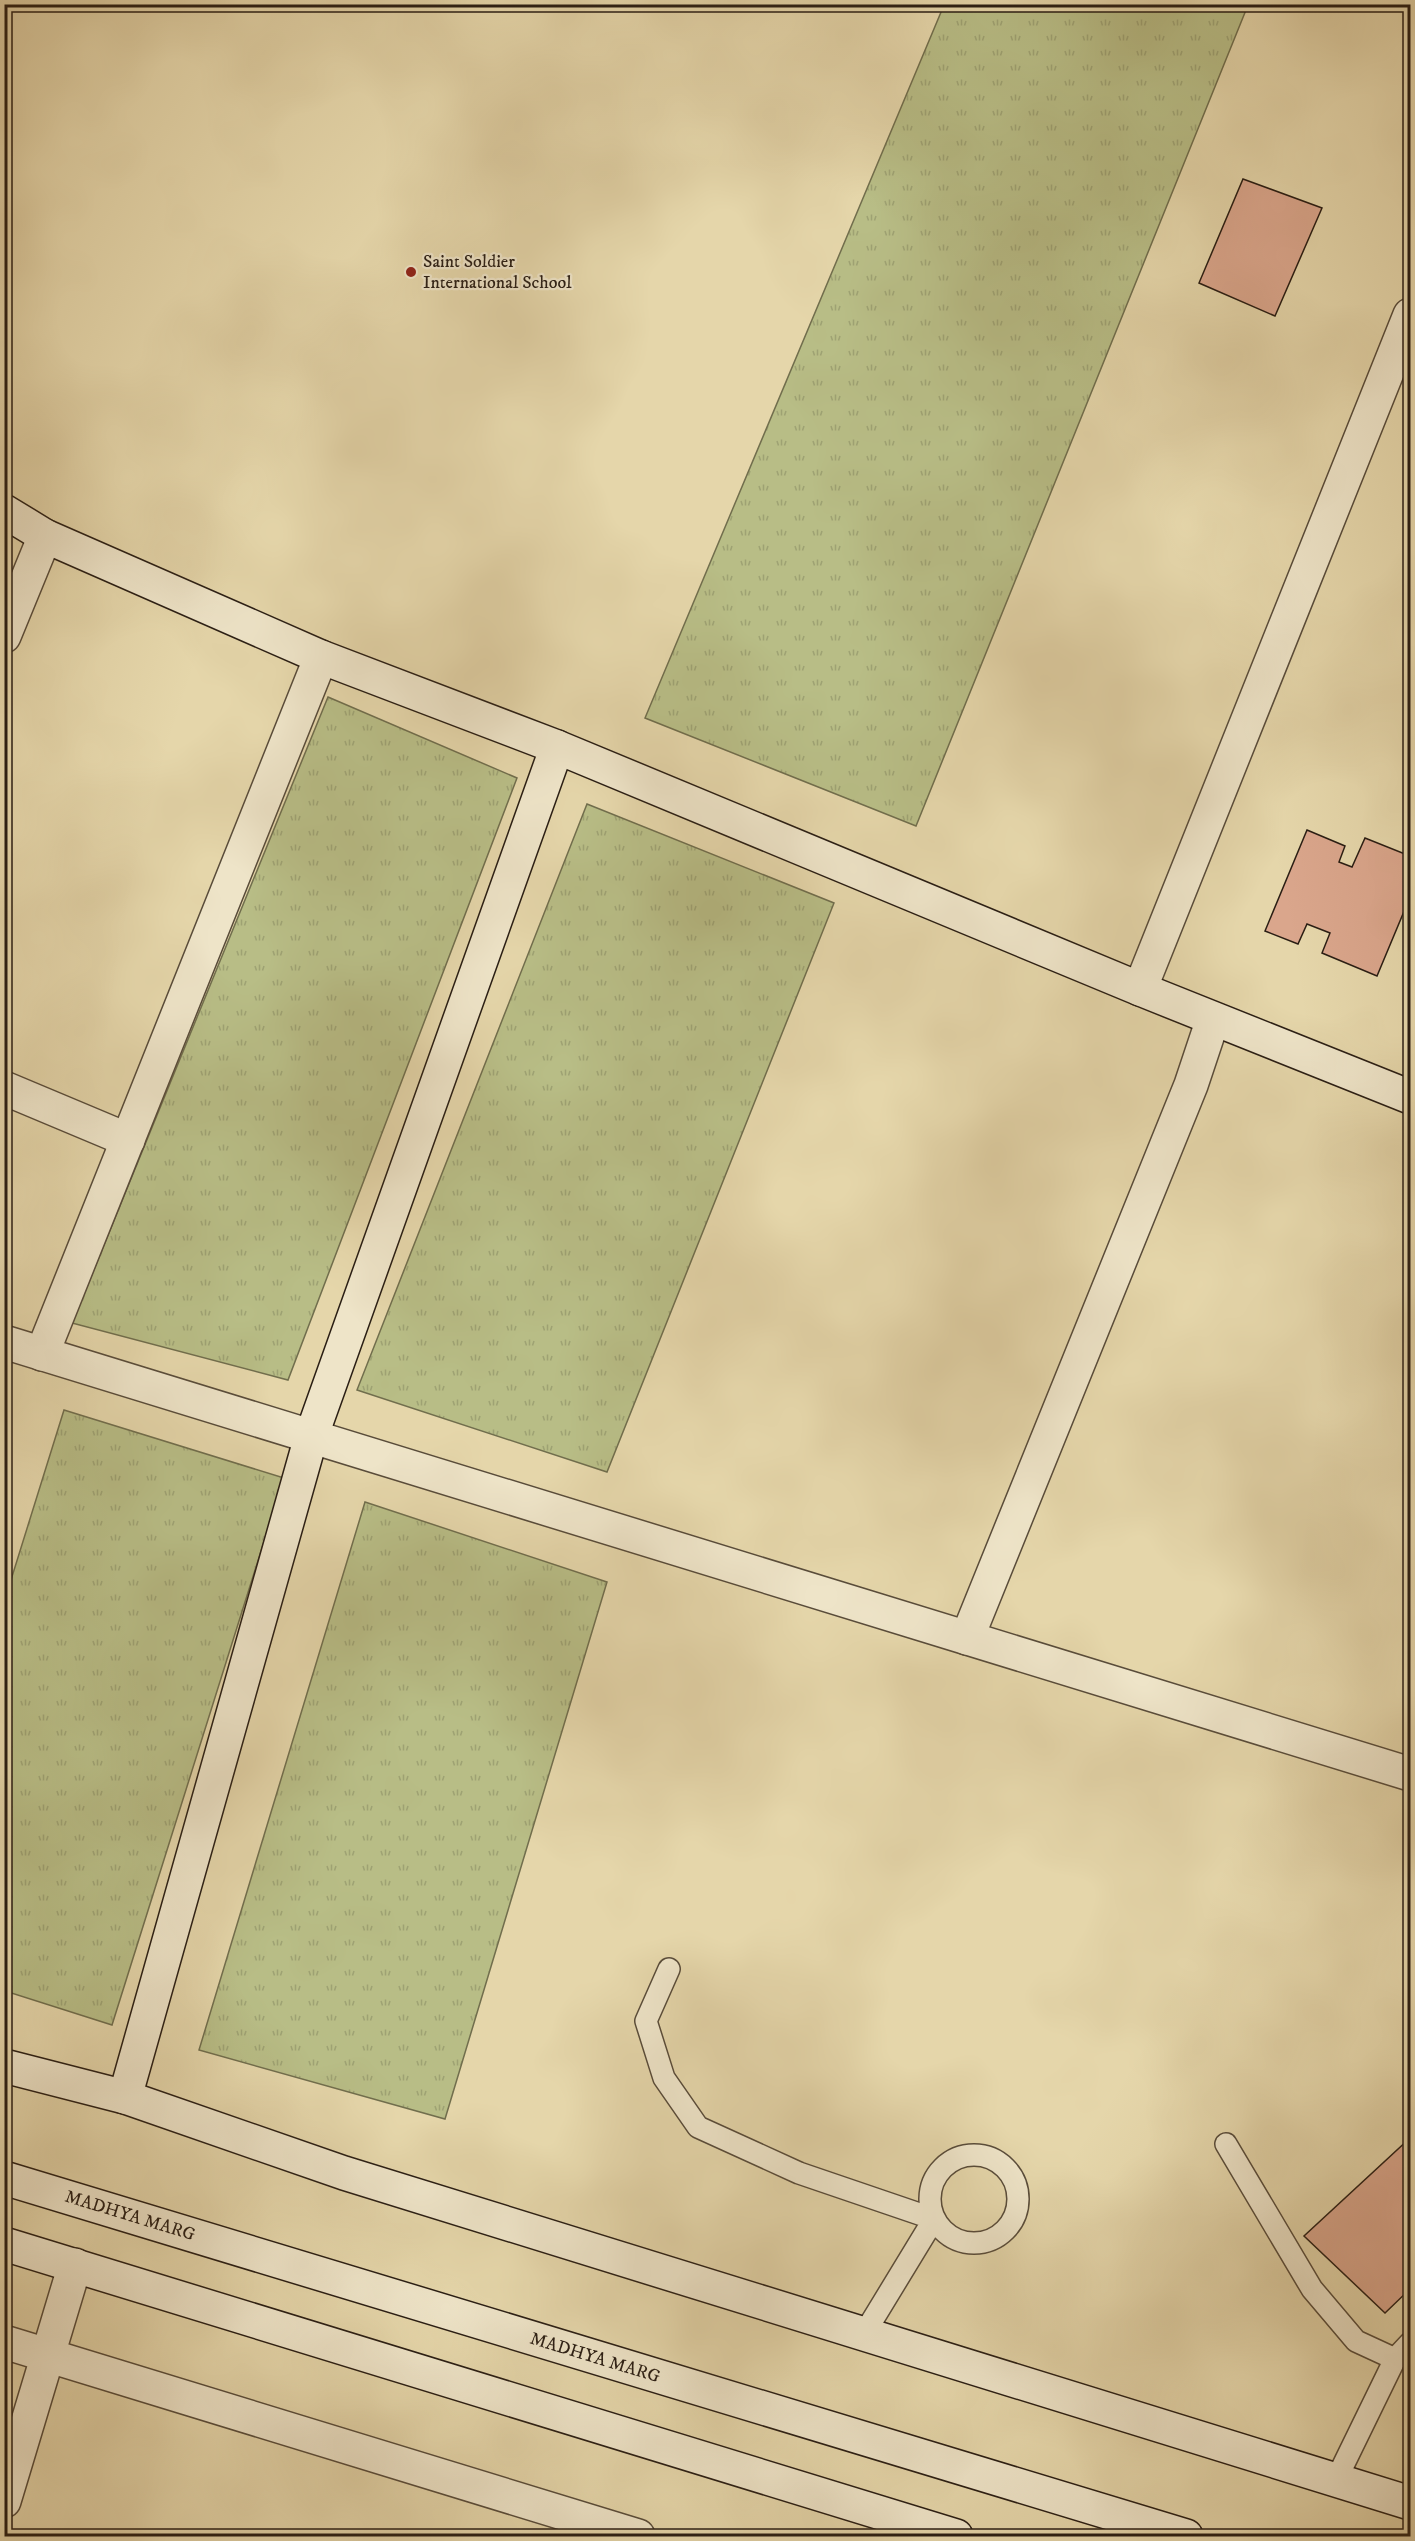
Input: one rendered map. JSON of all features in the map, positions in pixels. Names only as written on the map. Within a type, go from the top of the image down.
[{"type":"street","points":[[1140,989],[1410,315]]},
{"type":"street","points":[[4,511],[45,536],[321,657],[556,747],[1213,1019],[1410,1097]]},
{"type":"street","points":[[4,636],[45,536]]},
{"type":"street","points":[[42,1354],[321,657]]},
{"type":"street","points":[[125,2097],[311,1437],[556,747]]},
{"type":"street","points":[[967,1638],[1191,1085],[1213,1019]]},
{"type":"street","points":[[4,1088],[128,1140]]},
{"type":"street","points":[[4,1342],[1410,1774]]},
{"type":"street","points":[[4,2066],[125,2097],[344,2173],[1410,2503]]},
{"type":"street","name":"MADHYA MARG","points":[[4,2178],[1186,2536]]},
{"type":"street","points":[[4,2244],[956,2536]]},
{"type":"street","points":[[4,2501],[75,2265]]},
{"type":"street","points":[[4,2342],[638,2536]]},
{"type":"lane","points":[[669,1969],[646,2021],[664,2078],[698,2127],[799,2173],[934,2219],[942,2230],[954,2239],[967,2244],[982,2243],[1001,2233],[1015,2217],[1018,2203],[1017,2188],[1011,2175],[1001,2164],[988,2157],[973,2154],[958,2157],[945,2165],[933,2183],[930,2205],[934,2219],[864,2334]]},
{"type":"lane","points":[[1226,2144],[1312,2289],[1356,2341],[1395,2359]]},
{"type":"lane","points":[[1336,2480],[1395,2359],[1410,2343]]},
{"type":"green space","points":[[944,5],[1248,5],[916,826],[645,718]]},
{"type":"green space","points":[[328,697],[517,778],[288,1380],[72,1323]]},
{"type":"green space","points":[[587,804],[834,903],[607,1472],[357,1390]]},
{"type":"green space","points":[[64,1410],[284,1478],[112,2025],[5,1991],[5,1599]]},
{"type":"green space","points":[[365,1502],[607,1582],[445,2119],[199,2050]]},
{"type":"building","points":[[1243,179],[1322,208],[1275,316],[1199,283]]},
{"type":"building","points":[[1307,830],[1345,846],[1339,862],[1352,867],[1365,838],[1410,856],[1410,897],[1377,976],[1322,953],[1330,933],[1307,924],[1298,944],[1265,931]]},
{"type":"building","points":[[1410,2138],[1410,2289],[1385,2313],[1304,2236]]},
{"type":"place","name":"Saint Soldier International School","points":[[411,272]]}]
